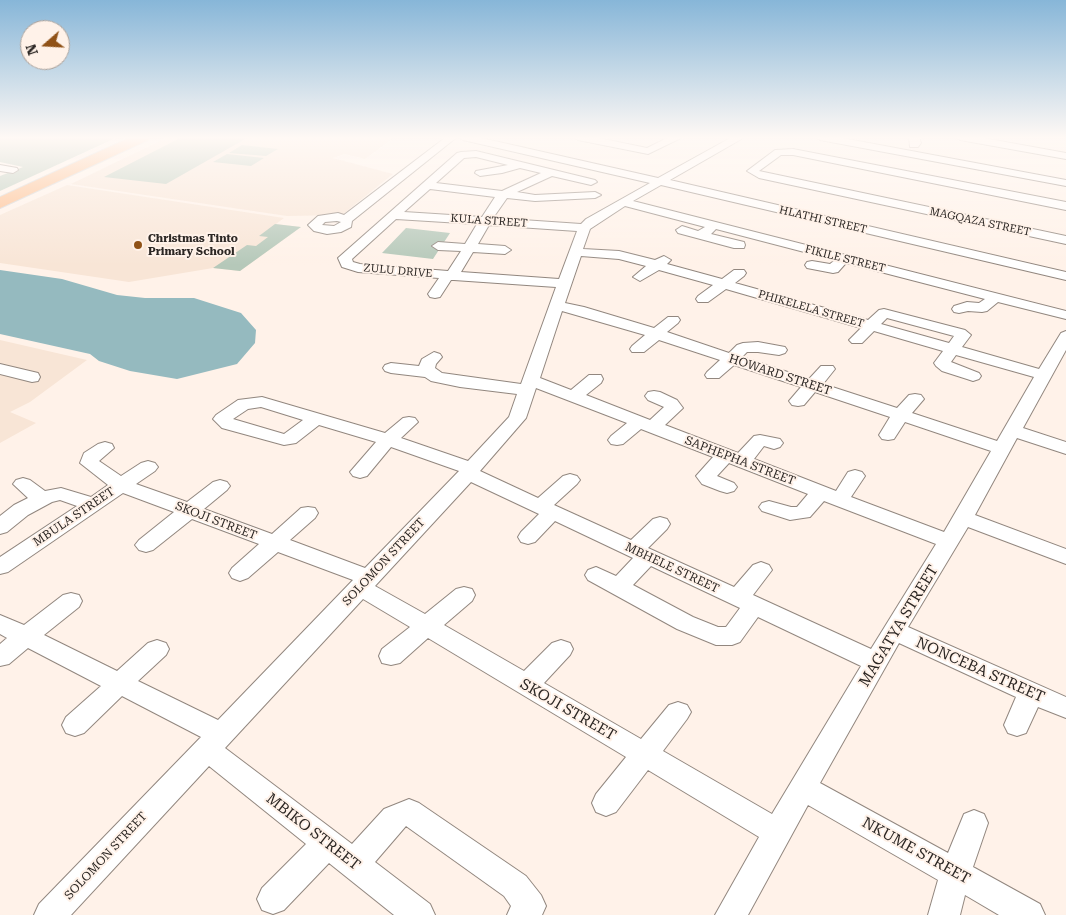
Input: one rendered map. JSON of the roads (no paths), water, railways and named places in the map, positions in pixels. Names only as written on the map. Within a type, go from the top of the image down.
[{"type":"highway","points":[[0,194],[32,180]]},
{"type":"highway","points":[[0,203],[50,180]]},
{"type":"street","points":[[346,220],[397,180]]},
{"type":"street","name":"ZULU DRIVE","points":[[434,180],[345,258],[345,261],[358,268],[565,284]]},
{"type":"street","points":[[435,294],[450,276],[504,194],[535,180]]},
{"type":"street","name":"ZULU DRIVE","points":[[572,180],[593,188]]},
{"type":"street","name":"HLATHI STREET","points":[[649,180],[1066,276]]},
{"type":"street","points":[[584,228],[590,222],[663,180]]},
{"type":"street","name":"MAGQAZA STREET","points":[[769,180],[778,183],[802,180],[834,196],[859,193],[904,209],[971,220],[1066,240]]},
{"type":"street","points":[[910,180],[932,188],[996,189],[1064,206]]},
{"type":"street","points":[[904,209],[940,180]]},
{"type":"street","points":[[1048,180],[1066,183]]},
{"type":"street","points":[[428,185],[535,198],[593,188]]},
{"type":"street","points":[[471,202],[496,204]]},
{"type":"street","name":"FIKILE STREET","points":[[623,202],[1066,315]]},
{"type":"street","name":"KULA STREET","points":[[394,215],[584,228]]},
{"type":"street","points":[[700,235],[716,225]]},
{"type":"street","name":"SOLOMON STREET","points":[[50,915],[518,418],[584,228]]},
{"type":"street","points":[[682,230],[739,245]]},
{"type":"street","points":[[767,251],[778,242]]},
{"type":"street","points":[[438,246],[505,250]]},
{"type":"street","name":"PHIKELELA STREET","points":[[576,252],[628,256],[724,284],[799,299],[870,326]]},
{"type":"street","points":[[640,277],[672,256]]},
{"type":"street","points":[[812,265],[833,269],[844,258]]},
{"type":"street","points":[[703,299],[739,273]]},
{"type":"street","points":[[905,288],[915,277]]},
{"type":"street","points":[[959,309],[967,306],[982,308],[995,297]]},
{"type":"street","points":[[780,316],[799,299]]},
{"type":"street","name":"HOWARD STREET","points":[[557,306],[579,310],[655,334],[900,415],[1008,440],[1066,448]]},
{"type":"street","points":[[857,340],[882,314],[886,313],[962,334],[942,363],[945,366],[973,376]]},
{"type":"street","points":[[638,349],[673,320]]},
{"type":"street","name":"MAGATYA STREET","points":[[731,915],[894,631],[950,542],[1008,440],[1054,367],[1066,336]]},
{"type":"street","points":[[713,375],[743,348],[779,350]]},
{"type":"street","points":[[952,349],[1054,367]]},
{"type":"street","name":"SAPHEPHA STREET","points":[[391,368],[431,364],[436,377],[529,385],[574,396],[950,542]]},
{"type":"street","points":[[0,369],[32,377]]},
{"type":"street","points":[[798,401],[827,370]]},
{"type":"street","points":[[574,396],[595,379]]},
{"type":"street","points":[[617,440],[674,408],[671,404],[654,396]]},
{"type":"street","points":[[888,435],[900,415],[915,399]]},
{"type":"street","name":"MBHELE STREET","points":[[315,419],[290,439],[284,440],[228,424],[222,420],[224,416],[244,404],[262,402],[388,440],[470,471],[547,509],[876,662]]},
{"type":"street","points":[[360,472],[388,440],[409,422]]},
{"type":"street","points":[[727,487],[709,480],[706,476],[760,440],[774,443]]},
{"type":"street","name":"SKOJI STREET","points":[[105,448],[91,457],[89,463],[122,485],[274,543],[364,583],[426,626],[777,832]]},
{"type":"street","name":"MBULA STREET","points":[[0,567],[148,467]]},
{"type":"street","points":[[840,499],[855,476]]},
{"type":"street","points":[[528,537],[570,480]]},
{"type":"street","points":[[23,484],[42,498]]},
{"type":"street","points":[[146,544],[220,486]]},
{"type":"street","points":[[769,507],[790,514],[803,512],[821,492]]},
{"type":"street","points":[[0,526],[21,510],[42,498],[60,494],[93,504]]},
{"type":"street","points":[[240,573],[308,513]]},
{"type":"street","points":[[963,518],[1066,557]]},
{"type":"street","points":[[618,587],[660,524]]},
{"type":"street","points":[[596,575],[685,623],[716,636],[732,636],[761,570]]},
{"type":"street","points":[[391,656],[464,595]]},
{"type":"street","points":[[0,657],[71,601]]},
{"type":"street","name":"MBIKO STREET","points":[[0,624],[118,683],[214,741],[328,843],[419,915]]},
{"type":"street","name":"NONCEBA STREET","points":[[894,631],[1066,708]]},
{"type":"street","points":[[75,725],[118,683],[157,649]]},
{"type":"street","points":[[527,685],[561,649]]},
{"type":"street","points":[[1017,725],[1031,692]]},
{"type":"street","points":[[606,803],[678,712]]},
{"type":"street","name":"NKUME STREET","points":[[803,788],[1028,915]]},
{"type":"street","points":[[354,864],[394,818],[409,812],[515,886],[530,906],[523,915]]},
{"type":"street","points":[[944,915],[955,874],[974,823]]},
{"type":"street","points":[[272,899],[328,843]]},
{"type":"water","points":[[0,270],[62,279],[117,295],[145,298],[194,298],[241,313],[256,330],[255,343],[237,364],[177,379],[130,371],[99,361],[90,354],[0,334]]},
{"type":"place","name":"Christmas Tinto Primary School","points":[[138,245]]}]
